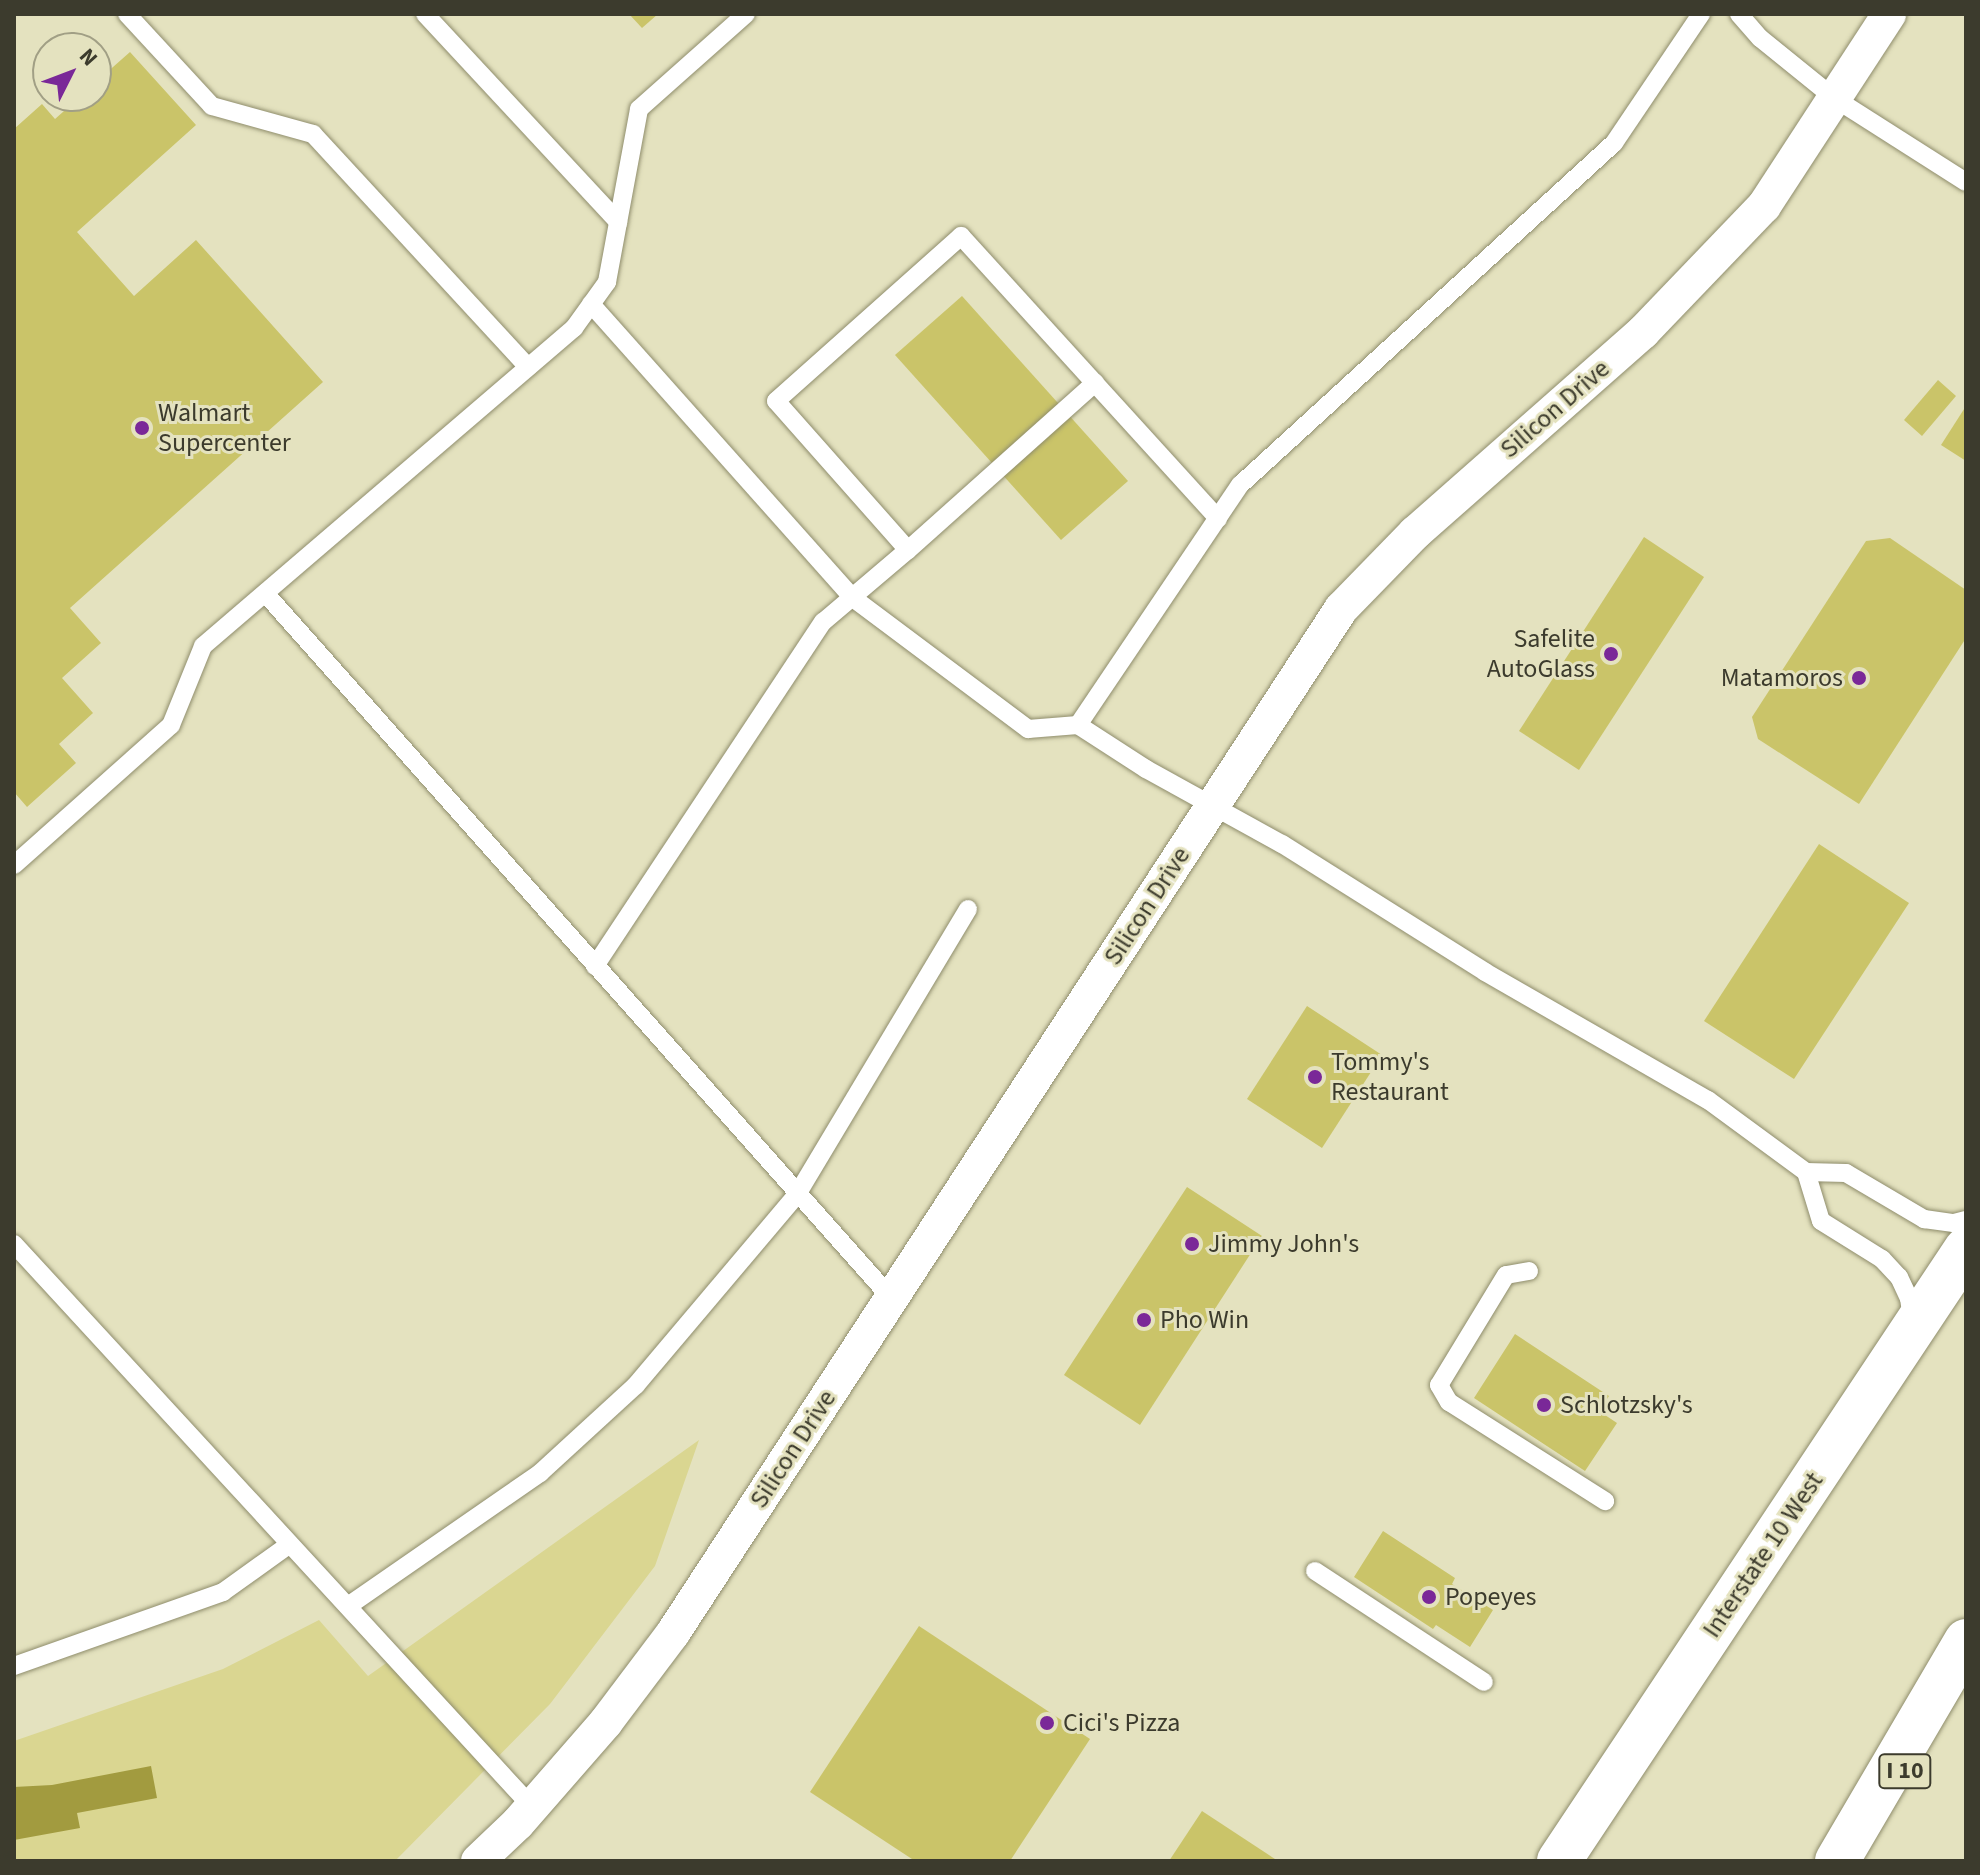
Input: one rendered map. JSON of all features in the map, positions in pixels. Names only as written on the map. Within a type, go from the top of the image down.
[{"type":"main road","name":"Interstate 10 West","points":[[1559,1861],[1966,1249]]},
{"type":"main road","points":[[1837,1861],[1966,1641]]},
{"type":"main road","name":"I 10","points":[[1844,1861],[1966,1681]]},
{"type":"street","name":"Silicon Drive","points":[[478,1861],[532,1807],[617,1709],[673,1633],[1341,609],[1415,533],[1643,332],[1764,206],[1889,14]]},
{"type":"lane","points":[[127,14],[212,106],[313,134],[528,367]]},
{"type":"lane","points":[[425,14],[618,222]]},
{"type":"lane","points":[[14,865],[171,725],[203,646],[574,328],[607,282],[639,109],[746,14]]},
{"type":"lane","points":[[1078,725],[1240,485],[1614,143],[1701,14]]},
{"type":"lane","points":[[1739,14],[1760,38],[1834,98],[1966,182]]},
{"type":"lane","points":[[908,550],[776,401],[961,236],[1218,518]]},
{"type":"lane","points":[[591,304],[853,598],[1028,729],[1078,725],[1212,806],[1282,844],[1485,972],[1708,1100],[1806,1172],[1846,1173],[1924,1219],[1954,1223],[1966,1220]]},
{"type":"lane","points":[[595,966],[823,622],[1095,383]]},
{"type":"lane","points":[[265,593],[892,1299]]},
{"type":"lane","points":[[348,1606],[540,1473],[636,1385],[798,1193],[968,909]]},
{"type":"lane","points":[[1806,1172],[1821,1221],[1882,1259],[1899,1277],[1909,1298],[1913,1330]]},
{"type":"lane","points":[[14,1244],[532,1807]]},
{"type":"lane","points":[[1529,1271],[1506,1275],[1439,1385],[1449,1402],[1605,1501]]},
{"type":"lane","points":[[14,1666],[223,1592],[290,1544]]},
{"type":"lane","points":[[1315,1571],[1484,1682]]},
{"type":"shaded area","points":[[699,1440],[655,1566],[550,1704],[395,1861],[14,1861],[14,1741],[223,1669],[319,1620],[368,1676]]},
{"type":"shaded area","points":[[151,1766],[157,1798],[77,1813],[80,1828],[14,1840],[14,1787],[52,1785]]},
{"type":"building","points":[[629,14],[658,14],[642,28]]},
{"type":"building","name":"Walmart Supercenter","points":[[130,52],[196,125],[77,232],[134,296],[196,240],[323,382],[70,608],[101,643],[62,678],[93,713],[59,744],[76,763],[27,807],[14,792],[14,129],[33,112],[49,112],[55,119],[63,112],[112,112],[112,68]]},
{"type":"building","points":[[962,296],[1128,481],[1061,540],[895,355]]},
{"type":"building","points":[[1938,380],[1956,396],[1922,436],[1904,420]]},
{"type":"building","points":[[1966,406],[1966,461],[1941,445]]},
{"type":"building","name":"Safelite AutoGlass","points":[[1644,537],[1704,577],[1579,770],[1519,731]]},
{"type":"building","name":"Matamoros","points":[[1890,538],[1966,590],[1966,638],[1859,804],[1758,739],[1752,717],[1866,541]]},
{"type":"building","points":[[1819,844],[1909,903],[1794,1079],[1704,1021]]},
{"type":"building","name":"Tommy's Restaurant","points":[[1307,1006],[1382,1055],[1322,1148],[1247,1099]]},
{"type":"building","points":[[1187,1187],[1262,1236],[1140,1425],[1064,1375]]},
{"type":"building","name":"Schlotzsky's","points":[[1515,1334],[1609,1396],[1599,1411],[1617,1423],[1585,1471],[1474,1398]]},
{"type":"building","name":"Popeyes","points":[[1383,1531],[1455,1578],[1452,1584],[1493,1610],[1470,1647],[1436,1625],[1433,1629],[1354,1577]]},
{"type":"building","points":[[919,1626],[1090,1739],[1010,1861],[915,1861],[810,1792]]},
{"type":"building","points":[[1202,1811],[1278,1861],[1169,1861]]},
{"type":"place","name":"Walmart Supercenter","points":[[142,428]]},
{"type":"place","name":"Safelite AutoGlass","points":[[1611,654]]},
{"type":"place","name":"Matamoros","points":[[1859,678]]},
{"type":"place","name":"Tommy's Restaurant","points":[[1315,1077]]},
{"type":"place","name":"Jimmy John's","points":[[1192,1244]]},
{"type":"place","name":"Pho Win","points":[[1144,1320]]},
{"type":"place","name":"Schlotzsky's","points":[[1544,1405]]},
{"type":"place","name":"Popeyes","points":[[1429,1597]]},
{"type":"place","name":"Cici's Pizza","points":[[1047,1723]]}]
